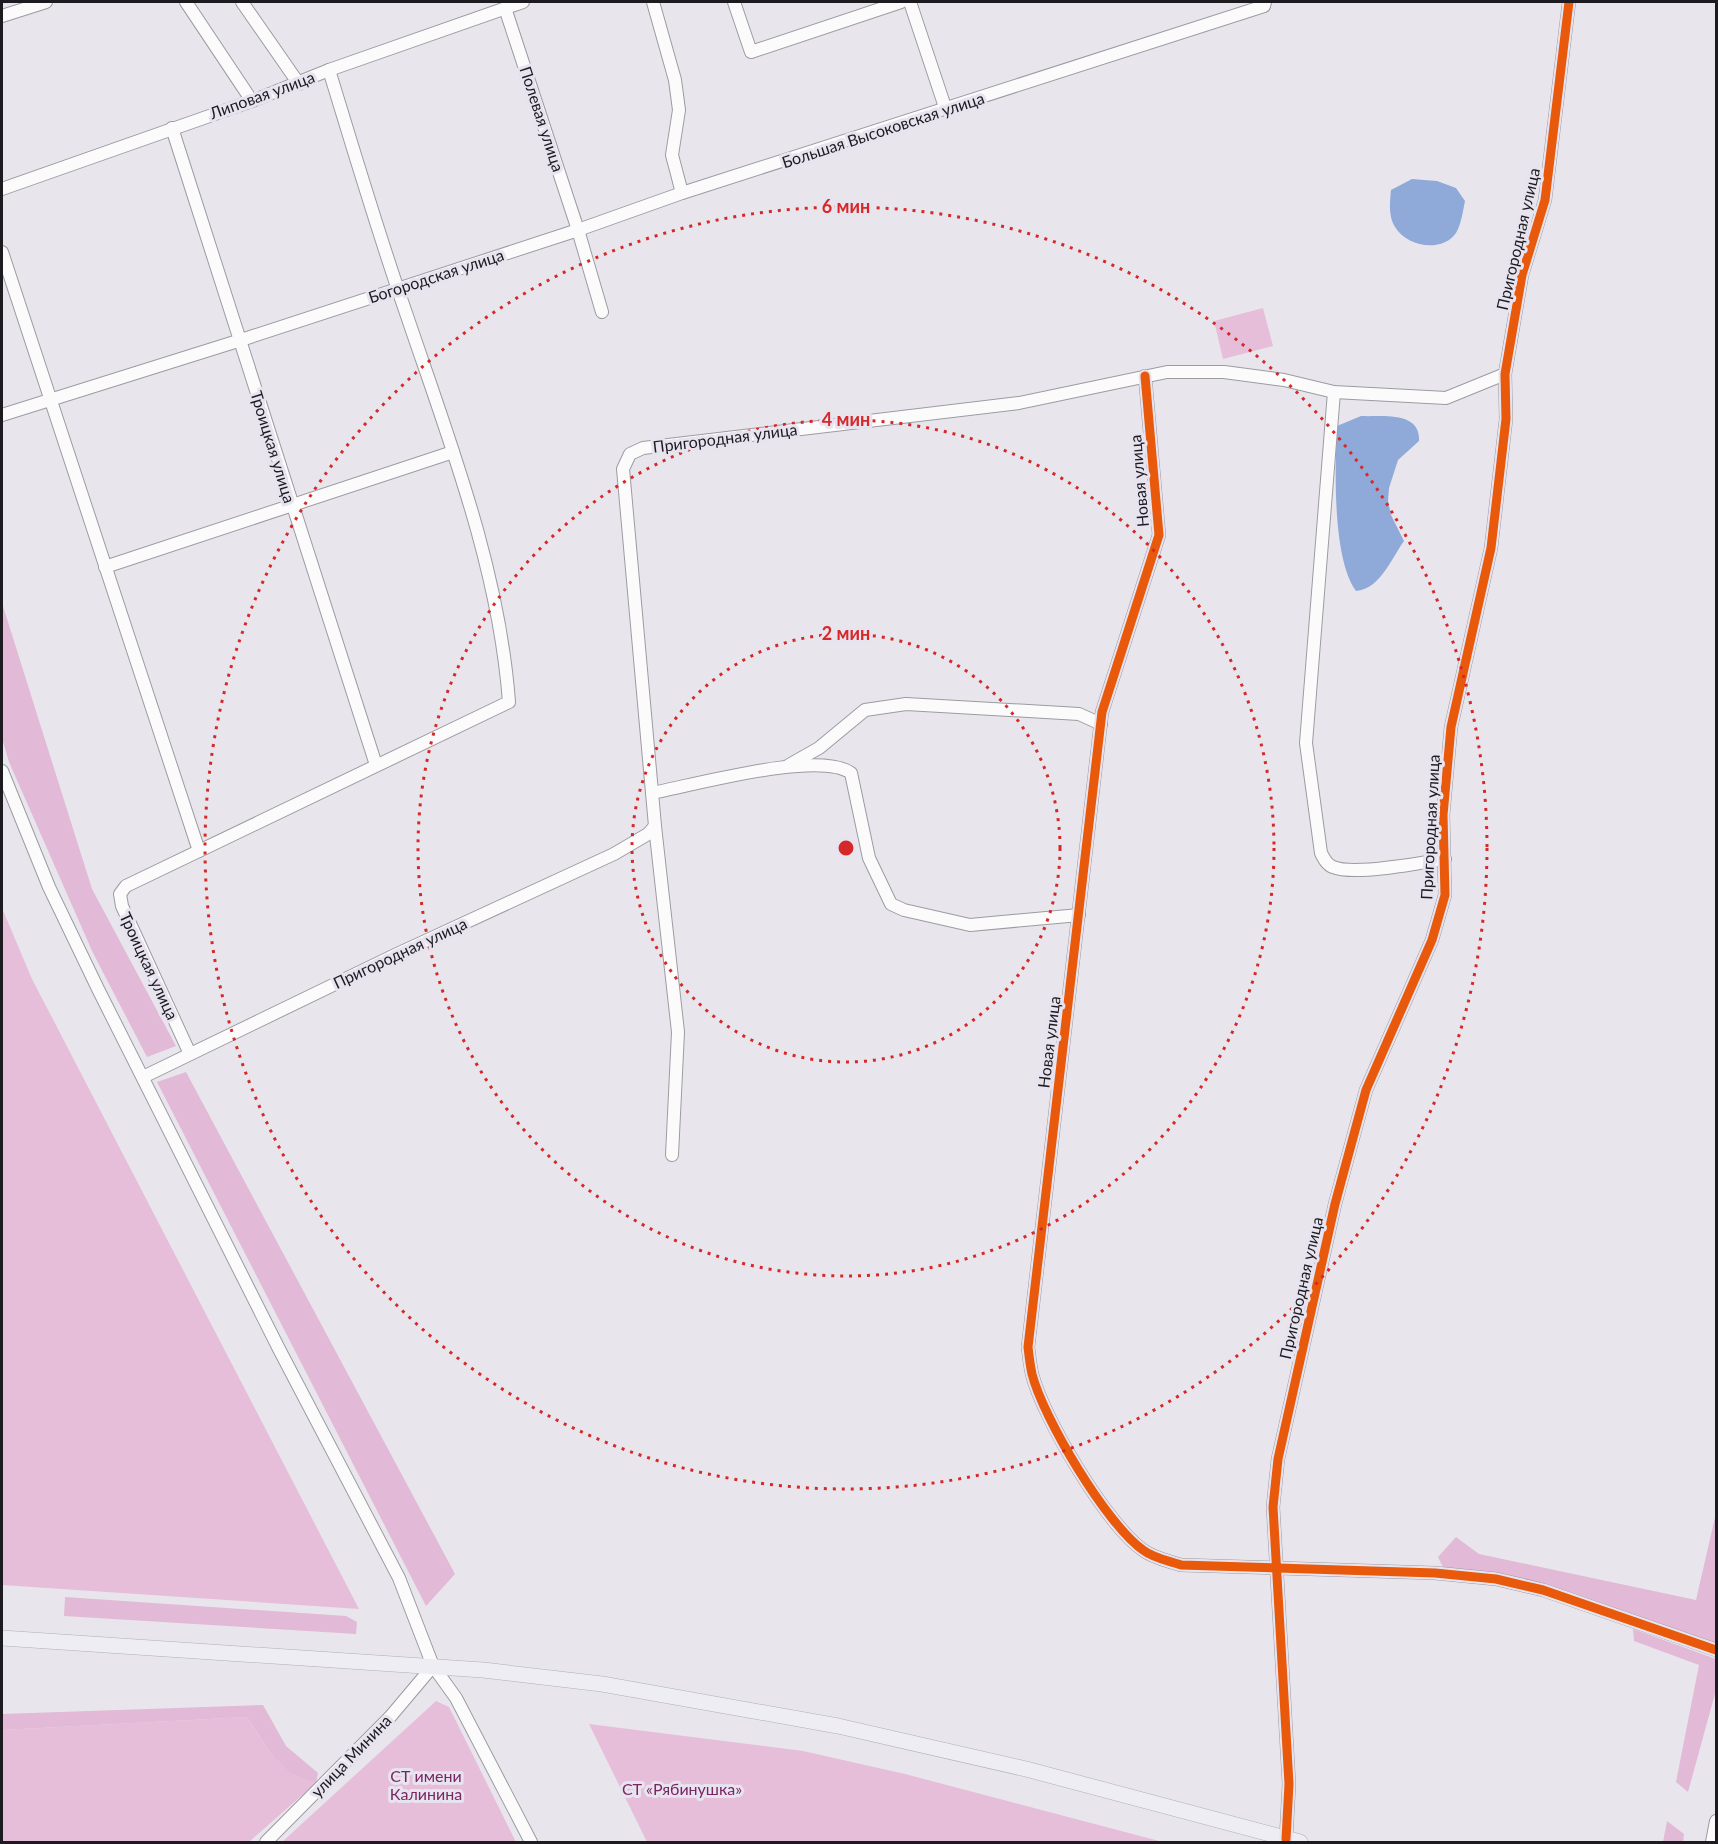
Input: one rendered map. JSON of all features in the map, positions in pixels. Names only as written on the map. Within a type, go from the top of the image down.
[{"type":"main road","points":[[2,1638],[433,1666],[519,1673],[602,1684],[837,1726],[1026,1768],[1296,1842]]},
{"type":"street","points":[[2,16],[46,2]]},
{"type":"street","points":[[186,2],[252,101]]},
{"type":"street","points":[[242,2],[299,84]]},
{"type":"street","name":"Липовая улица","points":[[2,189],[523,2]]},
{"type":"street","points":[[653,2],[678,100],[679,110],[672,154],[682,193]]},
{"type":"street","points":[[734,2],[751,52],[901,2]]},
{"type":"street","points":[[910,2],[946,110]]},
{"type":"street","name":"Большая Высоковская улица","points":[[682,193],[1264,6],[1264,2]]},
{"type":"street","name":"Пригородная улица","points":[[1296,1842],[1289,1784],[1273,1507],[1278,1459],[1335,1204],[1366,1090],[1432,940],[1445,895],[1443,815],[1451,727],[1491,548],[1506,419],[1505,374],[1522,275],[1545,200],[1569,2]]},
{"type":"street","name":"Полевая улица","points":[[505,8],[579,230],[602,312]]},
{"type":"street","points":[[329,70],[397,289]]},
{"type":"street","name":"Троицкая улица","points":[[172,128],[376,765]]},
{"type":"street","name":"Богородская улица","points":[[2,415],[579,230],[682,193]]},
{"type":"street","points":[[2,252],[199,851]]},
{"type":"street","name":"Троицкая улица","points":[[190,1054],[122,906],[120,894],[126,886],[509,702],[496,599],[453,452],[397,289]]},
{"type":"street","name":"Пригородная улица","points":[[672,1155],[678,1032],[655,826],[623,469],[630,454],[643,448],[1019,403],[1167,372],[1224,372],[1284,380],[1334,392],[1446,398],[1505,374]]},
{"type":"street","name":"Новая улица","points":[[1145,376],[1159,535],[1102,712],[1028,1347],[1032,1374],[1041,1399],[1087,1483],[1119,1529],[1144,1551],[1181,1565],[1435,1573],[1496,1579],[1543,1590],[1716,1650]]},
{"type":"street","name":"Пригородная улица","points":[[1334,392],[1306,743],[1321,853],[1326,862],[1334,868],[1383,869],[1445,859]]},
{"type":"street","points":[[105,567],[453,452]]},
{"type":"street","points":[[786,767],[819,748],[865,710],[896,706],[1079,714],[1101,724]]},
{"type":"street","points":[[652,793],[802,764],[843,767],[851,773],[869,858],[891,904],[903,910],[970,925],[1079,915]]},
{"type":"street","points":[[2,771],[49,887],[279,1349],[399,1578],[433,1666],[456,1698],[531,1842]]},
{"type":"street","name":"Пригородная улица","points":[[143,1077],[395,955],[614,854],[648,834],[655,826]]},
{"type":"street","name":"улица Минина","points":[[266,1842],[390,1717],[433,1666]]},
{"type":"street","points":[[1712,1842],[1716,1821]]},
{"type":"green space","points":[[1263,308],[1273,346],[1223,359],[1214,321]]},
{"type":"green space","points":[[2,908],[32,979],[359,1609],[2,1585]]},
{"type":"green space","name":"СТ имени Калинина","points":[[436,1701],[449,1707],[516,1842],[282,1842]]},
{"type":"green space","points":[[247,1717],[275,1758],[293,1774],[316,1783],[249,1842],[2,1842],[2,1730]]},
{"type":"green space","name":"СТ «Рябинушка»","points":[[589,1724],[803,1751],[905,1774],[1163,1842],[647,1842]]},
{"type":"shaded area","points":[[2,603],[92,889],[176,1046],[147,1057],[93,953],[9,762],[2,738]]},
{"type":"shaded area","points":[[186,1072],[455,1574],[426,1606],[157,1082]]},
{"type":"shaded area","points":[[1716,1513],[1716,1645],[1522,1581],[1444,1569],[1438,1557],[1456,1537],[1479,1554],[1696,1600]]},
{"type":"shaded area","points":[[65,1597],[346,1616],[357,1622],[356,1634],[64,1616]]},
{"type":"shaded area","points":[[1633,1629],[1716,1659],[1716,1690],[1688,1792],[1676,1782],[1699,1665],[1634,1641]]},
{"type":"shaded area","points":[[263,1705],[286,1746],[318,1773],[316,1783],[293,1774],[283,1766],[247,1717],[2,1730],[2,1714]]},
{"type":"shaded area","points":[[1667,1821],[1684,1834],[1683,1842],[1663,1842]]},
{"type":"water","points":[[1412,179],[1437,181],[1456,188],[1465,201],[1459,226],[1450,239],[1434,245],[1425,245],[1408,239],[1395,227],[1390,213],[1391,190]]},
{"type":"water","points":[[1361,416],[1389,416],[1407,420],[1418,431],[1419,441],[1398,460],[1389,488],[1388,501],[1391,515],[1404,541],[1378,579],[1372,585],[1356,591],[1348,576],[1339,535],[1336,444],[1337,426]]},
{"type":"cycle path","points":[[1286,1839],[1289,1784],[1273,1507],[1278,1459],[1335,1204],[1366,1090],[1432,940],[1445,895],[1443,815],[1451,727],[1491,548],[1506,419],[1505,374],[1522,275],[1545,200],[1569,2]]},
{"type":"cycle path","points":[[1145,376],[1159,535],[1102,712],[1028,1347],[1032,1374],[1038,1393],[1062,1442],[1112,1518],[1143,1550],[1161,1559],[1181,1565],[1435,1573],[1496,1579],[1543,1590],[1716,1650]]}]
